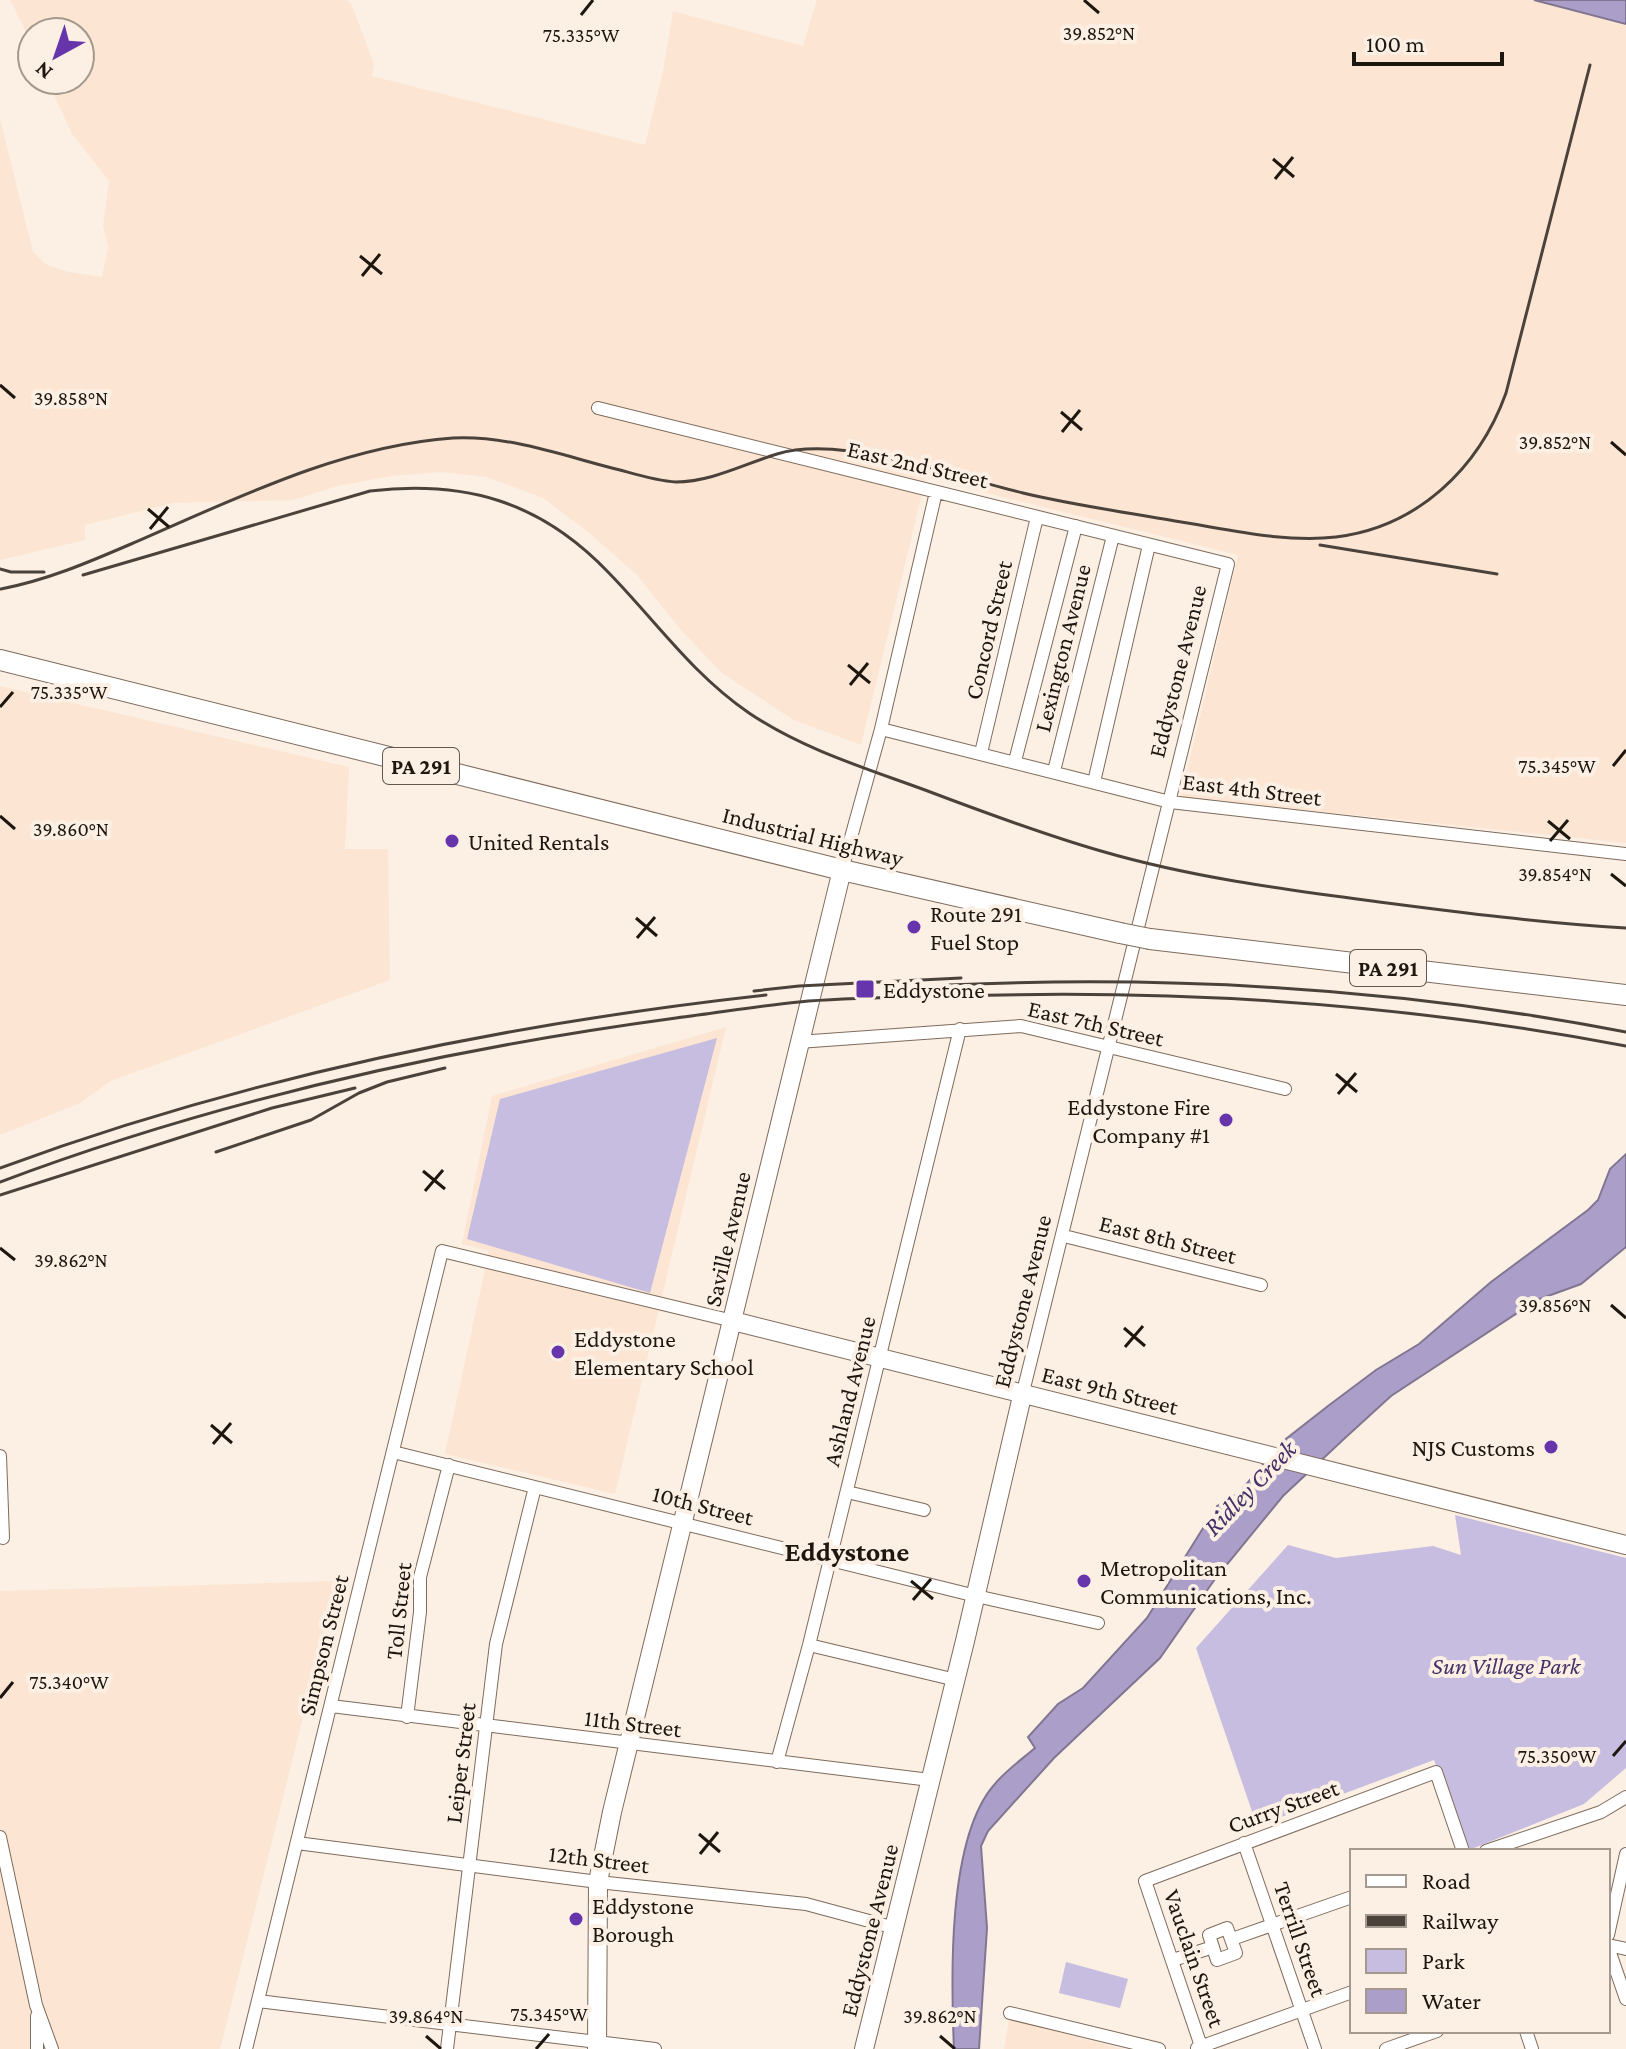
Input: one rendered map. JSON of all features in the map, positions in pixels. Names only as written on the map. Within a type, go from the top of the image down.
[{"type":"main road","name":"Industrial Highway","points":[[0,660],[842,870],[1120,933],[1626,995]]},
{"type":"street","name":"East 2nd Street","points":[[598,408],[1228,564]]},
{"type":"street","name":"Saville Avenue","points":[[597,2045],[600,1960],[598,1882],[798,1042],[881,729],[936,492]]},
{"type":"street","name":"Concord Street","points":[[981,753],[1037,517]]},
{"type":"street","points":[[1015,761],[1076,526]]},
{"type":"street","name":"Lexington Avenue","points":[[1054,771],[1113,536]]},
{"type":"street","points":[[1094,782],[1149,545]]},
{"type":"street","name":"Eddystone Avenue","points":[[864,2049],[1228,564]]},
{"type":"street","name":"East 4th Street","points":[[881,729],[1170,802],[1626,854]]},
{"type":"street","name":"East 7th Street","points":[[798,1042],[1021,1026],[1285,1089]]},
{"type":"street","name":"Ashland Avenue","points":[[777,1762],[809,1645],[878,1357],[898,1290],[960,1029]]},
{"type":"street","name":"East 8th Street","points":[[1064,1236],[1261,1285]]},
{"type":"street","name":"East 9th Street","points":[[442,1251],[1023,1392],[1626,1545]]},
{"type":"street","name":"Simpson Street","points":[[246,2049],[442,1251]]},
{"type":"street","name":"10th Street","points":[[393,1452],[976,1596],[1098,1623]]},
{"type":"street","points":[[0,1456],[3,1538]]},
{"type":"street","name":"Toll Street","points":[[407,1717],[420,1612],[420,1577],[449,1465]]},
{"type":"street","name":"Leiper Street","points":[[447,2049],[496,1644],[535,1487]]},
{"type":"street","points":[[847,1492],[924,1510]]},
{"type":"street","points":[[809,1645],[956,1680]]},
{"type":"street","name":"11th Street","points":[[331,1706],[930,1780]]},
{"type":"street","name":"Curry Street","points":[[1145,1881],[1436,1772],[1462,1849]]},
{"type":"street","points":[[1492,1849],[1601,1812],[1626,1797]]},
{"type":"street","points":[[0,1837],[36,2005],[52,2049]]},
{"type":"street","name":"12th Street","points":[[297,1843],[598,1882],[806,1904],[895,1928]]},
{"type":"street","name":"Terrill Street","points":[[1244,1843],[1315,2049]]},
{"type":"street","points":[[1611,1902],[1626,1854]]},
{"type":"street","name":"Vauclain Street","points":[[1145,1881],[1199,2048]]},
{"type":"street","points":[[1173,1960],[1213,1947],[1217,1960],[1236,1953],[1232,1939],[1350,1898]]},
{"type":"street","points":[[1610,1952],[1626,1999]]},
{"type":"street","points":[[1199,2048],[1350,1993]]},
{"type":"street","points":[[258,2001],[597,2045],[655,2049]]},
{"type":"street","points":[[36,2005],[37,2049]]},
{"type":"street","points":[[1010,2013],[1159,2049]]},
{"type":"street","points":[[1386,2049],[1431,2033]]},
{"type":"shaded area","points":[[10,0],[347,0],[351,3],[374,64],[372,76],[645,145],[663,71],[673,11],[803,46],[817,0],[1534,0],[1626,24],[1626,843],[1181,797],[1238,555],[926,478],[861,745],[792,719],[722,673],[680,629],[637,575],[588,532],[543,498],[486,477],[441,472],[392,476],[338,486],[293,500],[173,503],[85,525],[85,540],[0,560],[0,119],[33,252],[45,264],[68,272],[102,277],[108,247],[103,226],[109,181],[72,134],[54,96],[96,96],[96,16],[18,16]]},
{"type":"shaded area","points":[[0,686],[349,767],[345,849],[388,849],[390,980],[111,1081],[80,1103],[0,1135]]},
{"type":"shaded area","name":"Eddystone Elementary School","points":[[726,1027],[615,1494],[445,1454],[489,1251],[462,1244],[492,1096]]},
{"type":"shaded area","points":[[337,1581],[220,2049],[0,2049],[0,1591]]},
{"type":"shaded area","points":[[1009,2019],[1123,2049],[1004,2049]]},
{"type":"green space","points":[[717,1038],[650,1293],[467,1239],[500,1099]]},
{"type":"green space","name":"Sun Village Park","points":[[1455,1515],[1626,1558],[1626,1768],[1584,1804],[1472,1849],[1469,1849],[1434,1760],[1257,1826],[1196,1648],[1288,1545],[1336,1558],[1433,1546],[1461,1555]]},
{"type":"green space","points":[[1066,1962],[1128,1979],[1120,2008],[1059,1993]]},
{"type":"water","points":[[1534,0],[1626,0],[1626,24]]},
{"type":"water","name":"Ridley Creek","points":[[1626,1154],[1626,1247],[1581,1284],[1537,1300],[1391,1396],[1345,1438],[1283,1496],[1215,1579],[1160,1658],[1054,1758],[988,1831],[981,1846],[987,1928],[979,2049],[954,2049],[952,1986],[955,1911],[968,1839],[979,1809],[994,1785],[1035,1748],[1028,1737],[1058,1704],[1083,1688],[1147,1618],[1210,1517],[1215,1518],[1217,1506],[1239,1493],[1282,1442],[1376,1370],[1419,1344],[1491,1282],[1588,1210],[1598,1200],[1610,1169]]},
{"type":"railway","points":[[1,589],[83,564],[248,493],[328,463],[411,443],[453,438],[516,443],[648,478],[676,482],[715,476],[786,452],[840,450],[893,459],[1061,501],[1235,531],[1296,538],[1336,537],[1366,531],[1419,507],[1442,489],[1480,446],[1494,420],[1506,393],[1590,65]]},
{"type":"railway","points":[[83,575],[370,491],[405,488],[469,493],[528,512],[555,528],[608,572],[692,664],[729,698],[790,737],[857,765],[1057,837],[1168,868],[1270,887],[1372,901],[1626,928]]},
{"type":"railway","points":[[1320,545],[1497,574]]},
{"type":"railway","points":[[0,569],[44,572]]},
{"type":"railway","points":[[754,991],[961,978]]},
{"type":"railway","points":[[949,985],[1119,982],[1289,989],[1458,1005],[1626,1032]]},
{"type":"railway","points":[[0,1182],[165,1126],[334,1081],[504,1045],[799,1002],[1041,994],[1209,998],[1460,1019],[1626,1046]]},
{"type":"railway","points":[[0,1168],[187,1107],[377,1058],[571,1021],[766,995]]},
{"type":"railway","points":[[216,1152],[311,1120],[359,1093],[387,1082],[445,1068]]},
{"type":"railway","points":[[0,1195],[272,1108],[355,1088]]},
{"type":"place","name":"United Rentals","points":[[452,841]]},
{"type":"place","name":"Route 291 Fuel Stop","points":[[914,927]]},
{"type":"place","name":"Eddystone","points":[[865,989]]},
{"type":"place","name":"Eddystone Fire Company #1","points":[[1226,1120]]},
{"type":"place","name":"Eddystone Elementary School","points":[[558,1352]]},
{"type":"place","name":"NJS Customs","points":[[1551,1447]]},
{"type":"place","name":"Metropolitan Communications, Inc.","points":[[1084,1581]]},
{"type":"place","name":"Eddystone Borough","points":[[576,1919]]},
{"type":"district","name":"Eddystone","points":[[847,1551]]}]
